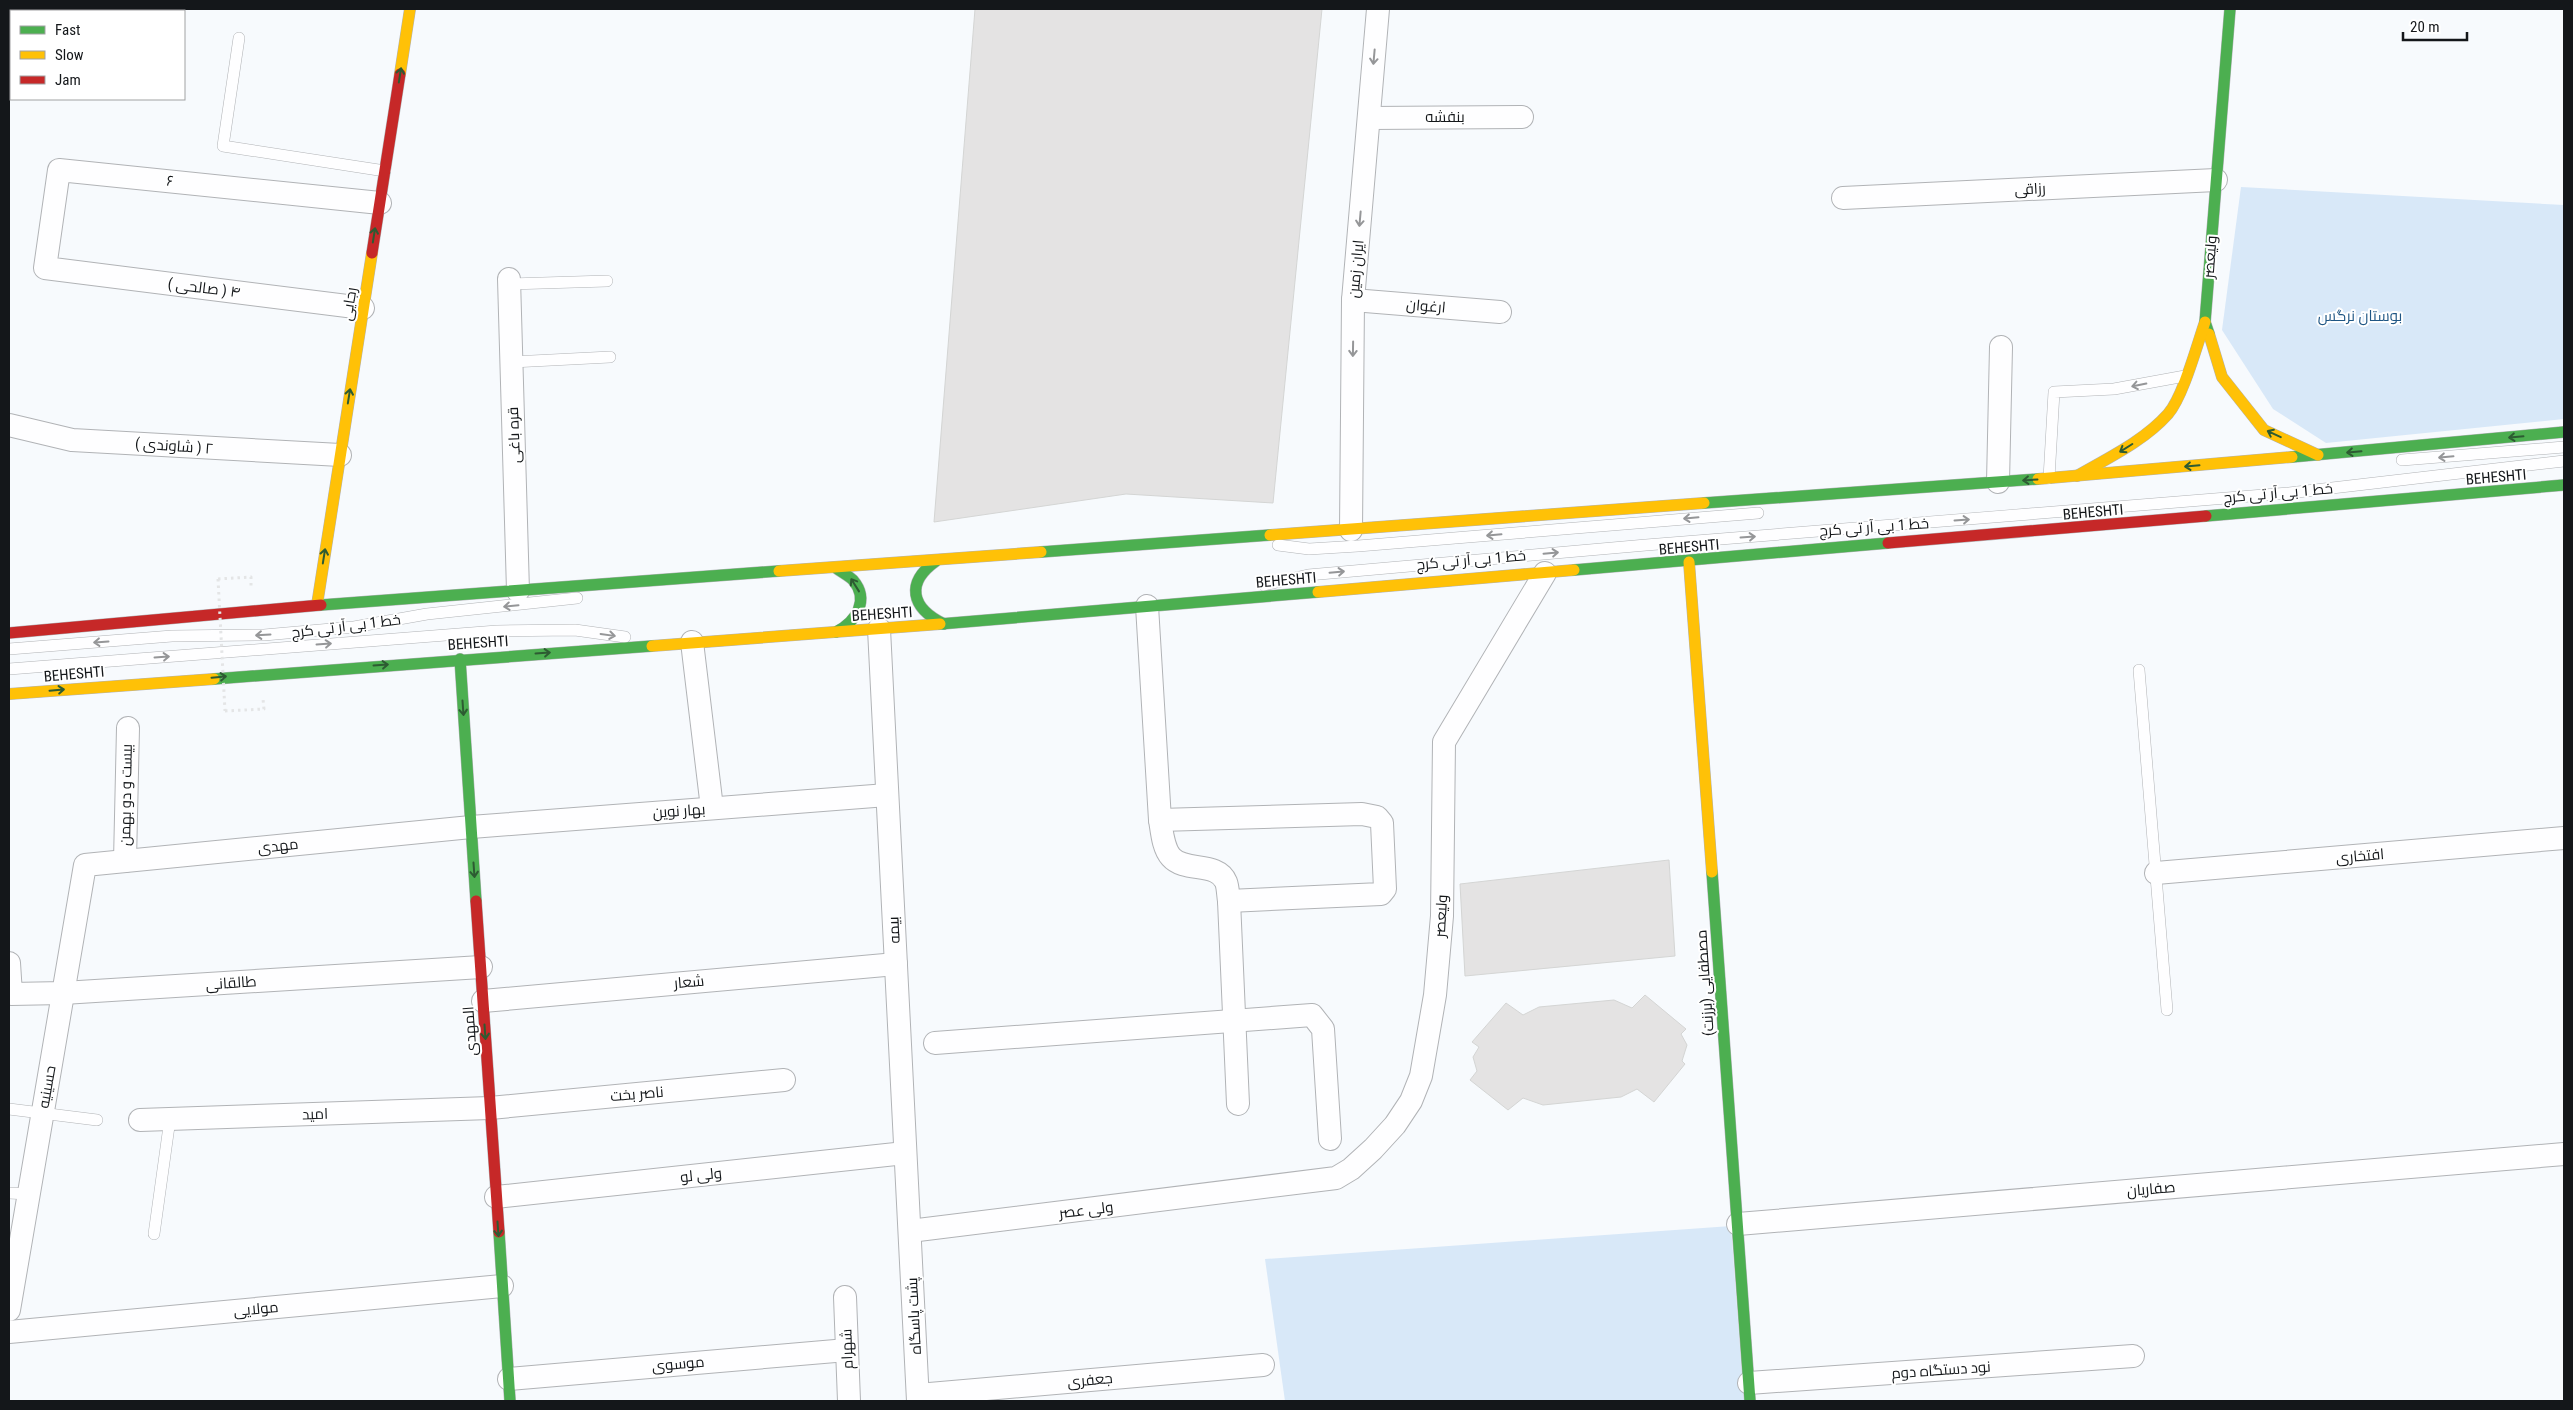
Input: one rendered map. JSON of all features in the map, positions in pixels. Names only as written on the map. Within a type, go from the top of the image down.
[{"type":"main road","name":"رجایی","points":[[317,604],[410,9]]},
{"type":"main road","name":"ولیعصر","points":[[2230,9],[2205,322],[2222,377],[2240,402],[2264,430],[2318,455]]},
{"type":"main road","points":[[2078,476],[2130,446],[2169,413],[2187,376],[2205,322]]},
{"type":"main road","points":[[9,633],[317,604],[1351,530],[2002,488],[2049,478],[2564,432]]},
{"type":"main road","name":"BEHESHTI","points":[[9,694],[944,624],[1689,562],[2564,485]]},
{"type":"main road","points":[[936,561],[920,573],[915,592],[922,610],[944,624]]},
{"type":"main road","name":"مصطفایی (برزنت)","points":[[1689,562],[1750,1392]]},
{"type":"main road","points":[[836,568],[852,579],[857,586],[861,605],[852,623],[836,632]]},
{"type":"main road","name":"المهدی","points":[[460,659],[510,1401]]},
{"type":"street","name":"ایران زمین","points":[[1351,530],[1353,300],[1378,9]]},
{"type":"street","name":"بنفشه","points":[[1369,118],[1522,117]]},
{"type":"street","name":"۶","points":[[45,268],[59,170],[380,203]]},
{"type":"street","name":"رزاقی","points":[[1843,198],[2216,180]]},
{"type":"street","name":"( صالحی ) ۴","points":[[45,268],[363,308]]},
{"type":"street","name":"قره باغی","points":[[509,281],[518,590]]},
{"type":"street","name":"ارغوان","points":[[1353,300],[1500,312]]},
{"type":"street","points":[[2001,347],[2002,488]]},
{"type":"street","name":"( شاوندی ) ۲","points":[[9,425],[72,440],[340,455]]},
{"type":"street","name":"ولیعصر","points":[[1262,1189],[1336,1178],[1351,1169],[1373,1149],[1396,1125],[1411,1101],[1421,1076],[1435,995],[1442,916],[1444,742],[1546,573]]},
{"type":"street","points":[[1147,606],[1160,820],[1165,843],[1171,857],[1180,864],[1218,872],[1226,882],[1229,901],[1238,1104]]},
{"type":"street","name":"بیمه","points":[[879,629],[910,1231]]},
{"type":"street","points":[[682,643],[712,808]]},
{"type":"street","name":"بیست و دو بهمن","points":[[125,861],[128,728]]},
{"type":"street","name":"بهار نوین","points":[[471,827],[887,795]]},
{"type":"street","points":[[1160,820],[1362,814],[1377,817],[1382,824],[1385,888],[1382,894],[1229,901]]},
{"type":"street","name":"مهدی","points":[[85,865],[471,827]]},
{"type":"street","name":"افتخاری","points":[[2156,874],[2564,838]]},
{"type":"street","name":"حسینیه","points":[[9,1310],[19,1194],[42,1114],[85,865]]},
{"type":"street","name":"طالقانی","points":[[9,963],[11,994],[63,993],[481,967]]},
{"type":"street","name":"شعار","points":[[483,1001],[896,964]]},
{"type":"street","points":[[935,1043],[1312,1014],[1323,1029],[1330,1139]]},
{"type":"street","name":"ناصر بخت","points":[[490,1108],[784,1080]]},
{"type":"street","name":"امید","points":[[140,1120],[490,1108]]},
{"type":"street","name":"ولی لو","points":[[496,1197],[905,1153]]},
{"type":"street","name":"صفاریان","points":[[1738,1224],[2564,1154]]},
{"type":"street","name":"ولی عصر","points":[[910,1231],[1262,1189]]},
{"type":"street","name":"پشت پاسگاه","points":[[910,1231],[918,1398]]},
{"type":"street","name":"مولایی","points":[[9,1332],[502,1286]]},
{"type":"street","name":"شهرام","points":[[845,1297],[849,1401]]},
{"type":"street","name":"موسوی","points":[[509,1379],[847,1350]]},
{"type":"street","name":"نود دستگاه دوم","points":[[1750,1392],[2133,1356]]},
{"type":"street","name":"جعفری","points":[[918,1398],[1080,1391],[1263,1365]]},
{"type":"lane","points":[[239,38],[223,146],[384,171]]},
{"type":"lane","points":[[509,281],[607,281]]},
{"type":"lane","points":[[512,362],[610,357]]},
{"type":"lane","points":[[2049,478],[2054,392],[2114,389],[2187,376]]},
{"type":"lane","points":[[2392,461],[2564,447]]},
{"type":"lane","name":"خط 1 بی آر تی کرج","points":[[1187,603],[1308,575],[1646,544],[2290,493],[2564,461]]},
{"type":"lane","points":[[2002,488],[2084,487]]},
{"type":"lane","name":"خط 1 بی آر تی کرج","points":[[1234,539],[1309,550],[1774,512]]},
{"type":"lane","name":"خط 1 بی آر تی کرج","points":[[9,649],[172,636],[264,635],[354,627],[427,614],[558,602],[680,579]]},
{"type":"lane","name":"خط 1 بی آر تی کرج","points":[[9,669],[497,631],[575,630],[682,643]]},
{"type":"lane","points":[[2139,670],[2167,1010]]},
{"type":"lane","points":[[9,1109],[97,1120]]},
{"type":"lane","points":[[154,1234],[170,1119]]},
{"type":"path","points":[[251,576],[218,579],[225,711],[264,709]]},
{"type":"green space","name":"بوستان نرگس","points":[[2241,187],[2564,205],[2564,419],[2326,443],[2273,409],[2222,330]]},
{"type":"green space","points":[[1731,1226],[1744,1401],[1285,1401],[1265,1259]]},
{"type":"building","points":[[975,9],[1322,9],[1273,503],[1126,494],[934,522]]},
{"type":"building","points":[[1669,860],[1675,956],[1465,976],[1460,884]]},
{"type":"building","points":[[1645,995],[1686,1029],[1681,1034],[1687,1045],[1682,1061],[1685,1064],[1654,1102],[1637,1089],[1621,1097],[1543,1105],[1523,1098],[1508,1110],[1470,1080],[1477,1071],[1473,1057],[1479,1047],[1472,1042],[1506,1003],[1523,1015],[1539,1007],[1614,1000],[1632,1008]]},
{"type":"traffic: fast","points":[[2209,334],[2205,322],[2230,9]]},
{"type":"traffic: fast","points":[[2292,457],[2564,432]]},
{"type":"traffic: fast","points":[[1704,503],[2038,479]]},
{"type":"traffic: fast","points":[[2206,516],[2564,485]]},
{"type":"traffic: fast","points":[[1041,552],[1270,535]]},
{"type":"traffic: fast","points":[[1574,570],[1888,543]]},
{"type":"traffic: fast","points":[[936,561],[926,569],[920,578],[916,586],[916,595],[924,610],[944,624]]},
{"type":"traffic: fast","points":[[836,568],[853,580],[860,595],[860,603],[855,616],[836,632]]},
{"type":"traffic: fast","points":[[321,605],[779,571]]},
{"type":"traffic: fast","points":[[940,624],[1318,592]]},
{"type":"traffic: fast","points":[[214,679],[652,646]]},
{"type":"traffic: fast","points":[[460,659],[476,901]]},
{"type":"traffic: fast","points":[[1712,872],[1750,1401]]},
{"type":"traffic: fast","points":[[499,1232],[510,1401]]},
{"type":"traffic: slow","points":[[400,74],[410,9]]},
{"type":"traffic: slow","points":[[317,605],[372,253]]},
{"type":"traffic: slow","points":[[2077,476],[2137,441],[2168,414],[2179,396],[2205,322]]},
{"type":"traffic: slow","points":[[2209,334],[2222,377],[2264,430],[2318,455]]},
{"type":"traffic: slow","points":[[2038,479],[2292,457]]},
{"type":"traffic: slow","points":[[1270,535],[1704,503]]},
{"type":"traffic: slow","points":[[779,571],[1041,552]]},
{"type":"traffic: slow","points":[[1689,562],[1712,872]]},
{"type":"traffic: slow","points":[[1318,592],[1574,570]]},
{"type":"traffic: slow","points":[[652,646],[940,624]]},
{"type":"traffic: slow","points":[[9,694],[214,679]]},
{"type":"traffic: jam","points":[[372,253],[400,74]]},
{"type":"traffic: jam","points":[[1888,543],[2206,516]]},
{"type":"traffic: jam","points":[[9,633],[321,605]]},
{"type":"traffic: jam","points":[[476,901],[499,1232]]}]
